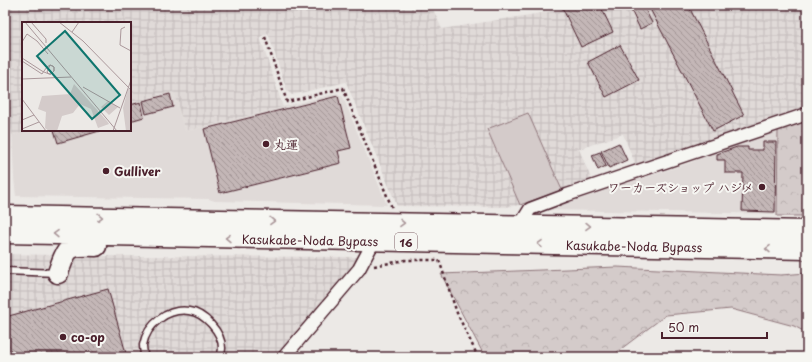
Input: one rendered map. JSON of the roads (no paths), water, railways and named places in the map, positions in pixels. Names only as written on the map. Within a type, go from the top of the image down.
[{"type":"highway","name":"Kasukabe-Noda Bypass","points":[[5,216],[807,231]]},
{"type":"highway","name":"Kasukabe-Noda Bypass","points":[[5,233],[807,249]]},
{"type":"highway","points":[[58,273],[65,253],[70,248],[78,245],[119,246],[175,237]]},
{"type":"street","points":[[520,225],[530,209],[567,195],[807,114]]},
{"type":"street","points":[[284,357],[359,269],[374,241]]},
{"type":"lane","points":[[5,271],[58,273]]},
{"type":"lane","points":[[144,357],[143,345],[149,328],[160,318],[175,311],[189,311],[202,316],[214,328],[222,348],[220,357]]},
{"type":"place","name":"丸運","points":[[266,144]]},
{"type":"place","name":"Gulliver","points":[[106,171]]},
{"type":"place","name":"ワーカーズショップ ハジメ","points":[[762,187]]},
{"type":"place","name":"co-op","points":[[63,337]]}]
